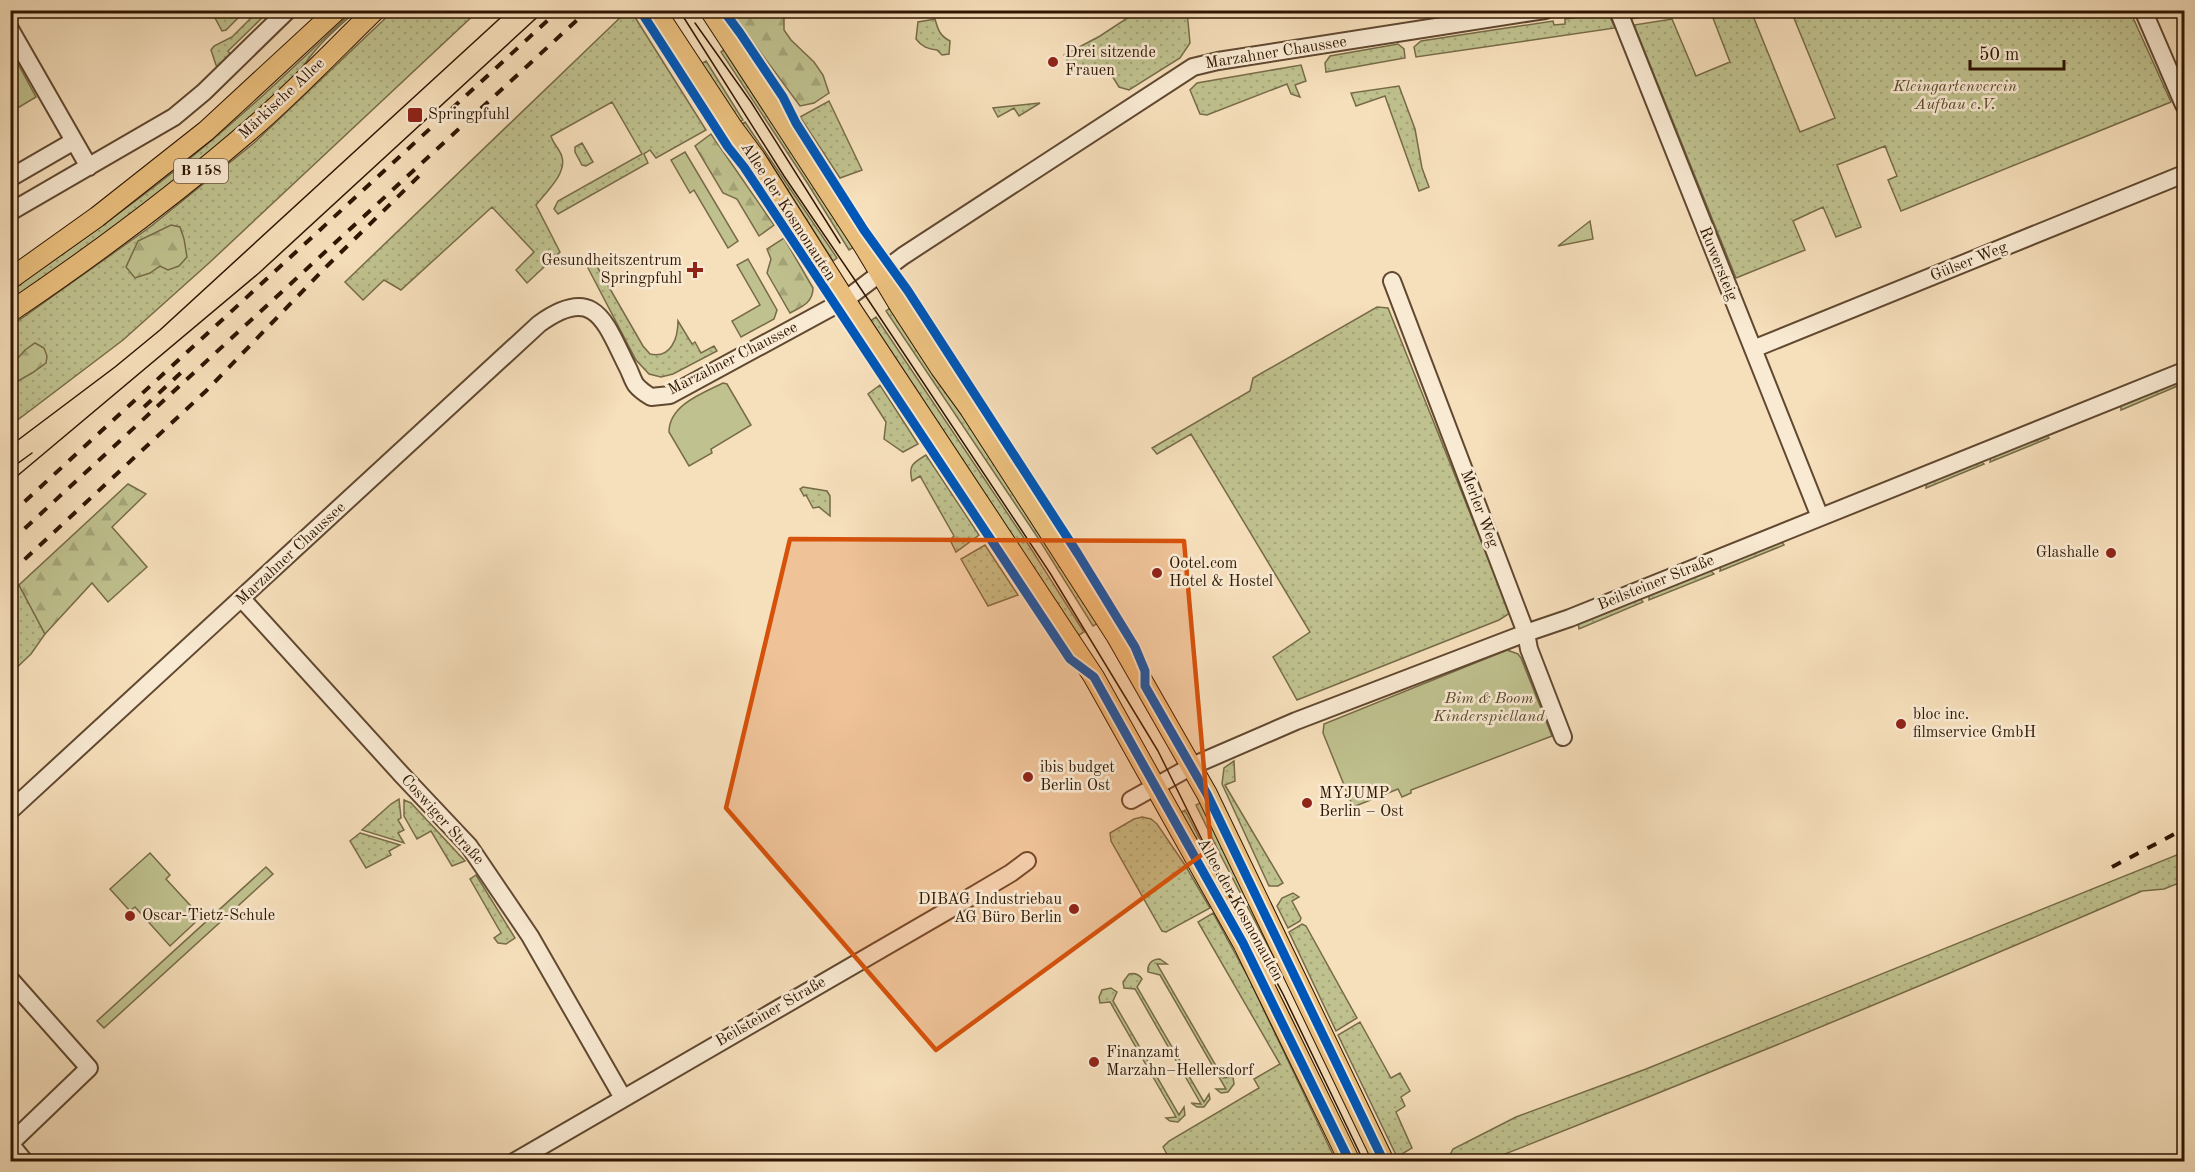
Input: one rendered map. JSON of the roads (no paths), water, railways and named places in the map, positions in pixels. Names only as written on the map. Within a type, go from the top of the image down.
[{"type":"main road","name":"Märkische Allee","points":[[10,279],[98,217],[206,131],[337,10]]},
{"type":"main road","points":[[306,77],[320,50],[361,10]]},
{"type":"main road","name":"Märkische Allee","points":[[10,312],[114,240],[183,187],[259,123],[375,10]]},
{"type":"main road","name":"Allee der Kosmonauten","points":[[655,10],[761,167],[845,300],[1094,677],[1243,943],[1350,1161]]},
{"type":"main road","name":"Allee der Kosmonauten","points":[[710,10],[1116,635],[1192,766],[1384,1161]]},
{"type":"street","points":[[10,212],[174,117],[204,92],[288,10]]},
{"type":"street","name":"Marzahner Chaussee","points":[[10,811],[533,330],[556,314],[579,307],[599,314],[637,386],[651,397],[670,395],[845,300],[903,256],[1193,67],[1218,61],[1545,10]]},
{"type":"street","name":"Ruwersteig","points":[[1618,10],[1820,518]]},
{"type":"street","points":[[2143,10],[2184,105]]},
{"type":"street","points":[[10,29],[89,167]]},
{"type":"street","points":[[10,178],[74,141]]},
{"type":"street","name":"Gülser Weg","points":[[1753,349],[2184,174]]},
{"type":"street","name":"Merler Weg","points":[[1392,281],[1526,633],[1529,649],[1563,737]]},
{"type":"street","name":"Beilsteiner Straße","points":[[1131,800],[1192,766],[1303,718],[1570,618],[2184,371]]},
{"type":"street","name":"Coswiger Straße","points":[[242,599],[402,776],[469,846],[530,936],[623,1098]]},
{"type":"street","name":"Beilsteiner Straße","points":[[514,1161],[952,908],[1027,861]]},
{"type":"street","points":[[10,979],[89,1068],[14,1140],[12,1146],[25,1161]]},
{"type":"tram line","points":[[10,446],[160,330],[509,10]]},
{"type":"tram line","points":[[10,482],[259,273],[545,10]]},
{"type":"tram line","points":[[679,10],[784,176],[1050,573],[1158,751],[1220,876],[1283,994],[1364,1162]]},
{"type":"tram line","points":[[695,23],[751,102],[840,243]]},
{"type":"tram line","points":[[10,469],[32,453]]},
{"type":"railway","points":[[10,515],[559,10]]},
{"type":"railway","points":[[10,542],[588,10]]},
{"type":"railway","points":[[10,573],[206,391],[326,267],[419,176]]},
{"type":"railway","points":[[144,407],[186,368]]},
{"type":"railway","points":[[2112,867],[2184,829]]},
{"type":"place","name":"Drei sitzende Frauen","points":[[1053,62]]},
{"type":"place","name":"Springpfuhl","points":[[415,115]]},
{"type":"place","name":"Gesundheitszentrum Springpfuhl","points":[[695,270]]},
{"type":"place","name":"Glashalle","points":[[2111,553]]},
{"type":"place","name":"Ootel.com Hotel & Hostel","points":[[1157,573]]},
{"type":"place","name":"bloc inc. filmservice GmbH","points":[[1901,724]]},
{"type":"place","name":"ibis budget Berlin Ost","points":[[1028,777]]},
{"type":"place","name":"MYJUMP Berlin – Ost","points":[[1307,803]]},
{"type":"place","name":"DIBAG Industriebau AG Büro Berlin","points":[[1074,909]]},
{"type":"place","name":"Oscar-Tietz-Schule","points":[[130,916]]},
{"type":"place","name":"Finanzamt Marzahn–Hellersdorf","points":[[1094,1062]]},
{"type":"park label","name":"Kleingartenverein Aufbau e.V.","points":[[1955,96]]},
{"type":"park label","name":"Bim & Boom Kinderspielland","points":[[1489,708]]}]
